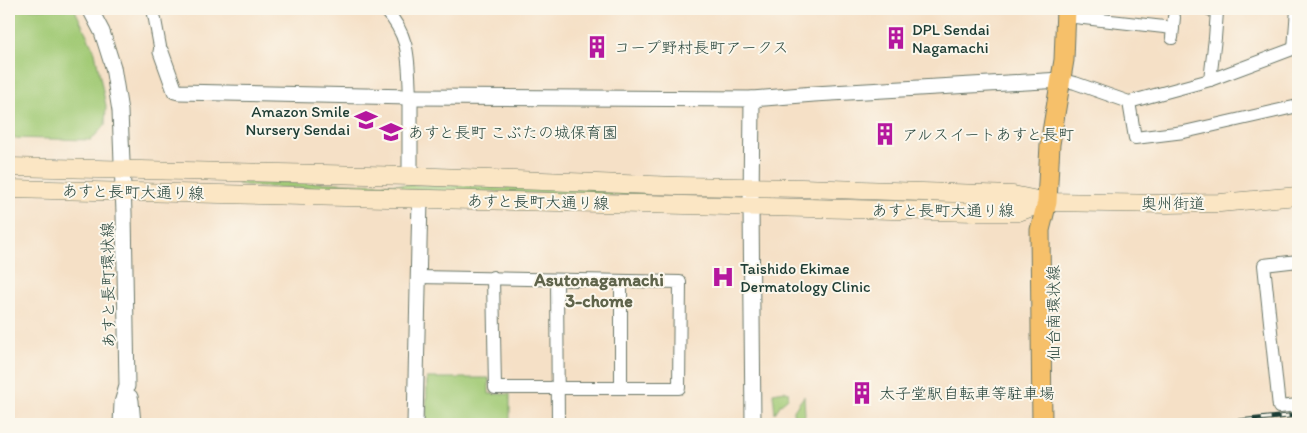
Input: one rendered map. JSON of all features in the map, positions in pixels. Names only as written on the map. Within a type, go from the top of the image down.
[{"type":"main road","name":"仙台南環状線","points":[[1042,424],[1040,230],[1046,202],[1050,144],[1064,60],[1066,13]]},
{"type":"main road","name":"あすと長町大通り線","points":[[9,167],[410,176],[678,186],[1019,195],[1046,202]]},
{"type":"main road","name":"あすと長町大通り線","points":[[9,189],[1013,212],[1046,202]]},
{"type":"main road","name":"奥州街道","points":[[1046,202],[1211,203],[1298,196]]},
{"type":"main road","name":"仙台南環状線","points":[[1046,202],[1053,230],[1054,351],[1052,424]]},
{"type":"street","name":"あすと長町環状線","points":[[90,9],[102,32],[113,67],[120,112],[124,191],[127,386],[122,403],[122,424]]},
{"type":"street","points":[[153,9],[161,52],[175,91],[179,92],[752,99],[1061,80],[1129,102],[1210,80],[1296,48],[1297,9]]},
{"type":"street","points":[[385,9],[400,28],[407,51],[410,96],[410,176]]},
{"type":"street","points":[[1209,9],[1217,12],[1210,80]]},
{"type":"street","points":[[1066,13],[1173,28]]},
{"type":"street","points":[[752,99],[753,424]]},
{"type":"street","points":[[1129,102],[1135,138],[1184,132],[1298,106]]},
{"type":"street","points":[[415,424],[420,199]]},
{"type":"street","points":[[1298,261],[1264,265],[1279,407],[1298,405]]},
{"type":"street","points":[[418,277],[492,277],[680,282],[678,388],[494,388],[492,277]]},
{"type":"street","points":[[557,280],[558,424]]},
{"type":"street","points":[[621,281],[621,388]]},
{"type":"street","name":"あすと長町環状線","points":[[127,386],[132,401],[133,424]]},
{"type":"green space","points":[[9,9],[75,10],[95,52],[106,106],[105,125],[91,140],[9,138]]},
{"type":"green space","points":[[238,181],[617,189],[646,193],[646,196],[260,187],[238,184]]},
{"type":"green space","points":[[427,378],[489,378],[489,394],[510,394],[510,424],[426,424]]},
{"type":"green space","points":[[788,392],[788,398],[775,413],[773,393]]},
{"type":"green space","points":[[804,396],[805,415],[802,419],[798,419],[794,416],[793,412]]},
{"type":"railway","points":[[1208,424],[1298,415]]},
{"type":"place","name":"DPL Sendai Nagamachi","points":[[896,38]]},
{"type":"place","name":"コープ野村長町アークス","points":[[597,47]]},
{"type":"place","name":"Amazon Smile Nursery Sendai","points":[[366,120]]},
{"type":"place","name":"あすと長町 こぶたの城保育園","points":[[391,132]]},
{"type":"place","name":"アルスイートあすと長町","points":[[885,134]]},
{"type":"place","name":"Taishido Ekimae Dermatology Clinic","points":[[723,277]]},
{"type":"place","name":"太子堂駅自転車等駐車場","points":[[862,393]]},
{"type":"district","name":"Asutonagamachi 3-chome","points":[[599,290]]}]
